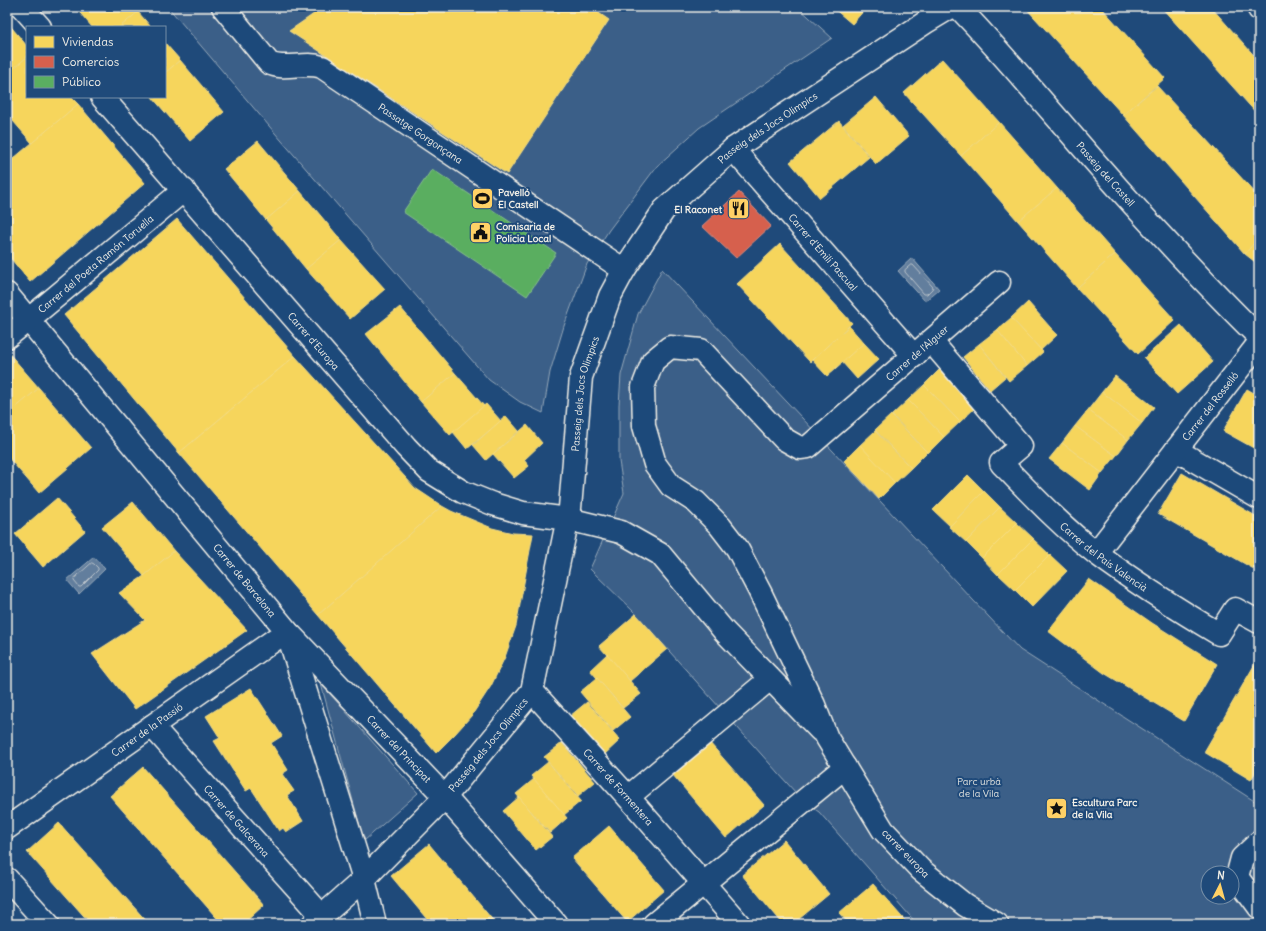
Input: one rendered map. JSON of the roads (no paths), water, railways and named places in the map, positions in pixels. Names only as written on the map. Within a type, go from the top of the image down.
[{"type":"street","points":[[22,7],[39,26]]},
{"type":"street","name":"Passatge Gorgonçana","points":[[223,7],[269,63],[275,66],[314,65],[322,68],[624,270]]},
{"type":"street","name":"Passeig dels Jocs Olimpics","points":[[318,920],[364,880],[445,797],[532,691],[570,508],[581,377],[610,296],[624,270],[664,210],[732,149],[951,7]]},
{"type":"street","name":"Passeig del Castell","points":[[958,7],[982,32],[1119,189],[1224,302],[1259,337]]},
{"type":"street","name":"Carrer d'Europa","points":[[103,98],[406,447],[429,470],[463,492],[493,504],[523,513],[568,519],[621,532],[660,554],[724,631],[827,738]]},
{"type":"street","name":"Carrer d'Emili Pascual","points":[[732,149],[914,356]]},
{"type":"street","name":"Carrer del Poeta Ramón Toruella","points":[[7,337],[184,190]]},
{"type":"street","name":"Carrer de l'Alguer","points":[[827,738],[814,705],[760,592],[737,548],[720,526],[696,502],[671,486],[655,464],[644,426],[643,387],[653,361],[670,348],[701,350],[784,439],[800,448],[808,447],[999,282]]},
{"type":"street","name":"Carrer de Barcelona","points":[[7,294],[287,632],[364,880],[375,924]]},
{"type":"street","name":"Carrer del Pais Valencià","points":[[931,341],[1021,446],[1002,463],[1047,510],[1096,553],[1161,600],[1219,634],[1235,609],[1259,622]]},
{"type":"street","name":"Carrer del Rosselló","points":[[1096,553],[1259,343]]},
{"type":"street","name":"Carrer del Rosselló","points":[[1176,450],[1259,498]]},
{"type":"street","name":"Carrer de la Passió","points":[[7,828],[287,632]]},
{"type":"street","name":"Carrer del Principat","points":[[287,632],[445,797],[556,924]]},
{"type":"street","points":[[628,797],[770,679]]},
{"type":"street","name":"Carrer de Formentera","points":[[532,691],[628,797],[739,924]]},
{"type":"street","name":"Carrer de Galcerana","points":[[152,726],[318,920]]},
{"type":"street","name":"carrer europa","points":[[827,738],[883,830],[921,870],[965,905],[993,924]]},
{"type":"street","points":[[654,924],[845,767]]},
{"type":"street","points":[[1259,842],[1242,858],[1237,877],[1259,908]]},
{"type":"street","points":[[7,879],[48,924]]},
{"type":"water","points":[[912,258],[939,289],[925,301],[898,271]]},
{"type":"water","points":[[94,557],[105,569],[79,594],[67,580]]},
{"type":"place","name":"Pavelló El Castell","points":[[482,198]]},
{"type":"place","name":"El Raconet","points":[[738,209]]},
{"type":"place","name":"Comisaria de Policia Local","points":[[480,232]]},
{"type":"place","name":"Escultura Parc de la Vila","points":[[1057,808]]},
{"type":"park label","name":"Parc urbà de la Vila","points":[[979,786]]}]
